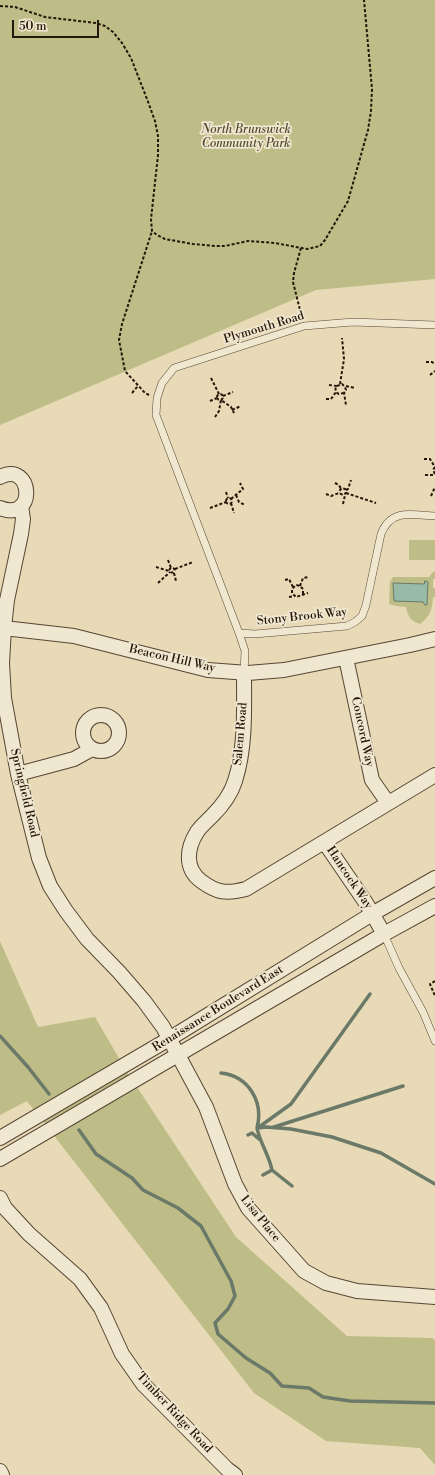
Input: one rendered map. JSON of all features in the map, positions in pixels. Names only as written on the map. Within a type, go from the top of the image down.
[{"type":"street","name":"Springfield Road","points":[[0,477],[10,474],[16,475],[25,483],[27,489],[27,495],[21,506],[23,519],[21,534],[7,600],[2,662],[4,698],[18,774],[39,858],[50,886],[66,911],[87,939],[119,972],[144,1001],[163,1027],[169,1039]]},
{"type":"street","points":[[0,508],[10,510],[21,506]]},
{"type":"street","name":"Beacon Hill Way","points":[[4,628],[74,636],[208,670],[244,673],[284,670],[410,645],[435,638]]},
{"type":"street","name":"Concord Way","points":[[346,658],[372,780],[388,803]]},
{"type":"street","name":"Salem Road","points":[[244,673],[244,727],[235,782],[226,799],[198,831],[191,844],[188,856],[190,868],[197,878],[208,886],[220,892],[232,892],[246,889],[435,775]]},
{"type":"street","points":[[18,774],[74,759],[92,749]]},
{"type":"street","name":"Hancock Way","points":[[325,842],[384,934]]},
{"type":"street","name":"Renaissance Boulevard East","points":[[0,1138],[169,1039],[372,914],[435,878]]},
{"type":"street","name":"Renaissance Boulevard East","points":[[0,1159],[384,934],[435,906]]},
{"type":"street","name":"Lisa Place","points":[[169,1039],[206,1107],[235,1184],[248,1208],[304,1271],[326,1283],[357,1291],[435,1297]]},
{"type":"street","name":"Timber Ridge Road","points":[[0,1198],[5,1208],[29,1234],[80,1279],[101,1308],[122,1354],[143,1384],[235,1475]]},
{"type":"street","points":[[0,1471],[2,1475]]},
{"type":"lane","name":"Plymouth Road","points":[[174,368],[304,326],[353,322],[435,325]]},
{"type":"lane","name":"Salem Road","points":[[174,368],[162,382],[157,398],[156,415],[239,633],[245,651],[244,673]]},
{"type":"lane","name":"Stony Brook Way","points":[[239,633],[254,634],[347,626],[355,622],[362,616],[366,605],[384,526],[396,517],[403,514],[435,516]]},
{"type":"lane","points":[[384,934],[399,968],[423,1012],[435,1041]]},
{"type":"path","points":[[152,231],[165,239],[193,244],[225,246],[248,241],[275,243],[301,248],[314,248],[320,246],[334,228],[348,201],[368,130],[372,88],[364,0]]},
{"type":"path","points":[[0,6],[14,7],[45,17],[96,23],[105,26],[113,32],[122,43],[131,58],[155,121],[158,136],[158,155],[151,219],[152,231],[118,340],[125,372],[144,393],[157,398]]},
{"type":"path","points":[[301,248],[293,282],[304,326]]},
{"type":"path","points":[[329,385],[337,386],[340,384],[344,359],[342,338]]},
{"type":"path","points":[[426,362],[432,362],[435,364]]},
{"type":"path","points":[[430,375],[435,371]]},
{"type":"path","points":[[211,378],[218,394],[217,398]]},
{"type":"path","points":[[340,384],[355,388]]},
{"type":"path","points":[[132,393],[138,386]]},
{"type":"path","points":[[326,399],[331,399],[336,392],[335,389],[337,386]]},
{"type":"path","points":[[344,386],[346,389],[344,393],[346,405]]},
{"type":"path","points":[[215,417],[219,411],[223,396],[233,392]]},
{"type":"path","points":[[336,392],[339,394],[344,393]]},
{"type":"path","points":[[218,394],[223,396]]},
{"type":"path","points":[[210,401],[217,398],[231,408],[234,413]]},
{"type":"path","points":[[232,410],[241,406]]},
{"type":"path","points":[[424,459],[430,459],[435,467],[433,470],[435,474],[425,474]]},
{"type":"path","points":[[343,504],[346,490],[348,490],[351,480]]},
{"type":"path","points":[[234,513],[231,503],[232,499],[243,488],[240,483]]},
{"type":"path","points":[[335,483],[341,489],[343,488],[346,490]]},
{"type":"path","points":[[431,496],[435,487]]},
{"type":"path","points":[[326,494],[332,496],[339,493],[341,489]]},
{"type":"path","points":[[226,492],[228,498],[226,502]]},
{"type":"path","points":[[339,493],[342,496],[345,494],[376,503]]},
{"type":"path","points":[[236,495],[239,502],[245,505]]},
{"type":"path","points":[[228,498],[232,499]]},
{"type":"path","points":[[210,508],[226,502],[228,504],[231,503]]},
{"type":"path","points":[[168,560],[170,570],[174,573]]},
{"type":"path","points":[[156,567],[170,570],[193,562]]},
{"type":"path","points":[[175,569],[174,573],[176,581]]},
{"type":"path","points":[[158,583],[170,570]]},
{"type":"path","points":[[300,586],[303,578],[309,577]]},
{"type":"path","points":[[285,580],[289,579],[293,588],[292,593],[294,596]]},
{"type":"path","points":[[293,588],[296,585],[300,586]]},
{"type":"path","points":[[300,586],[303,589],[303,594]]},
{"type":"path","points":[[289,597],[298,597],[308,593]]},
{"type":"path","points":[[435,981],[430,984],[435,996]]},
{"type":"green space","name":"North Brunswick Community Park","points":[[0,0],[435,0],[435,279],[316,290],[0,425]]},
{"type":"green space","points":[[409,540],[435,540],[435,560],[409,560]]},
{"type":"green space","points":[[435,571],[433,588],[435,588],[435,597],[433,597],[429,615],[420,624],[410,618],[406,607],[389,604],[390,582],[393,577],[429,577]]},
{"type":"green space","points":[[0,941],[38,1027],[95,1017],[127,1072],[236,1237],[347,1336],[432,1338],[435,1340],[435,1465],[420,1448],[326,1441],[254,1393],[27,1101],[0,1115]]},
{"type":"shaded area","points":[[425,581],[428,582],[427,605],[423,602],[394,601],[393,583],[424,584]]},
{"type":"waterway","points":[[259,1127],[291,1104],[370,994]]},
{"type":"waterway","points":[[0,1036],[28,1067],[49,1094]]},
{"type":"waterway","points":[[221,1073],[231,1075],[239,1079],[252,1092],[258,1108],[259,1118],[257,1128]]},
{"type":"waterway","points":[[274,1127],[403,1086]]},
{"type":"waterway","points":[[263,1175],[272,1170],[257,1128],[266,1127],[291,1129],[332,1137],[381,1153],[435,1184]]},
{"type":"waterway","points":[[79,1130],[96,1154],[132,1178],[143,1190],[178,1208],[201,1226],[231,1281],[235,1296],[228,1309],[215,1323],[218,1334],[246,1358],[270,1373],[282,1386],[309,1388],[323,1397],[350,1401],[435,1403]]},
{"type":"waterway","points":[[248,1135],[252,1133],[259,1139]]},
{"type":"waterway","points":[[272,1170],[292,1186]]}]
